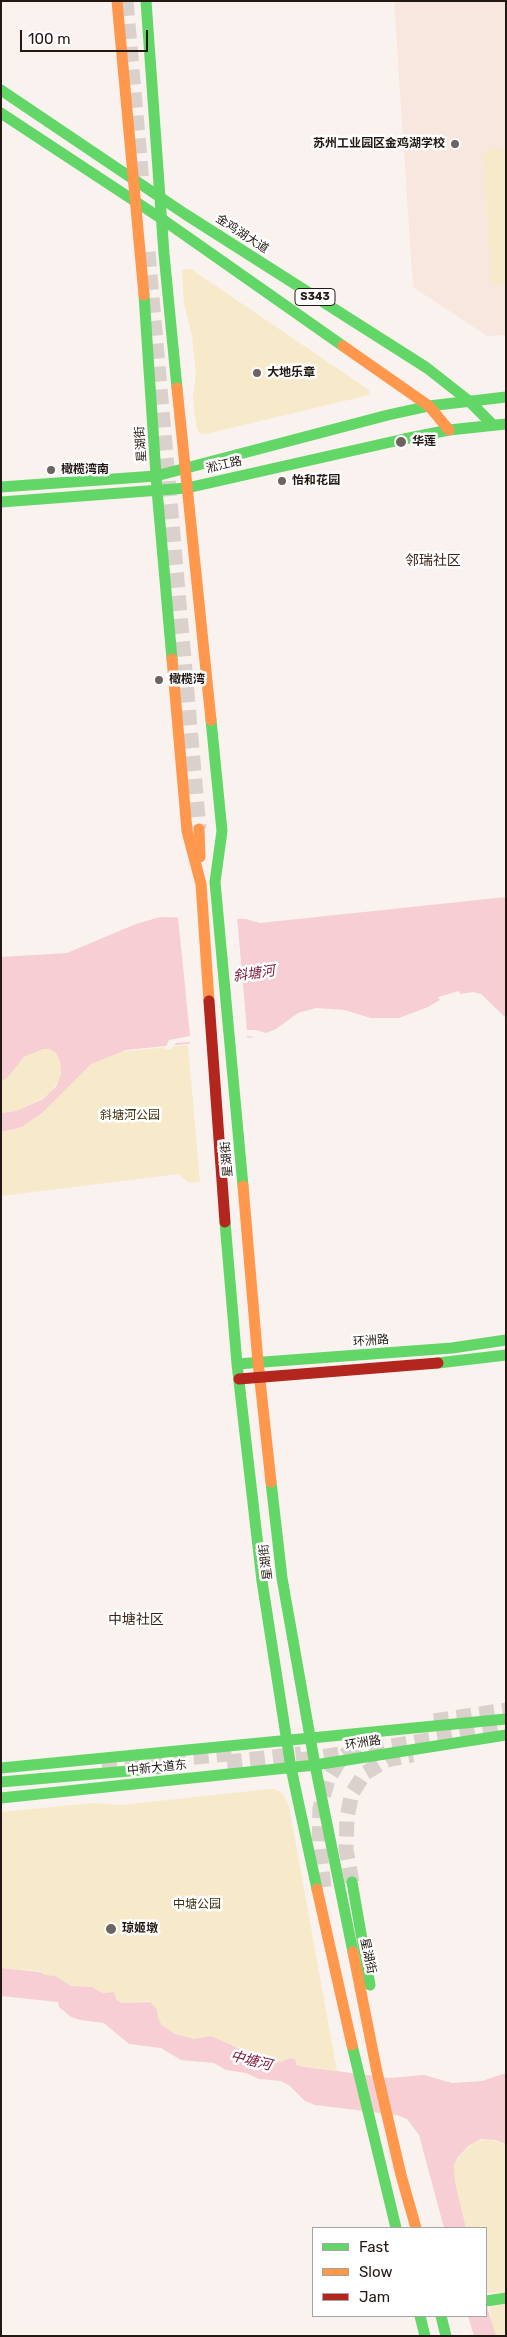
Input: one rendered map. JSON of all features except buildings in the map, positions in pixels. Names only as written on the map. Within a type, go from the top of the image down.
[{"type":"main road","name":"星湖街","points":[[116,1],[135,180],[157,490],[187,831],[201,884]]},
{"type":"main road","name":"星湖街","points":[[146,1],[162,218],[222,831],[215,882]]},
{"type":"main road","name":"金鸡湖大道","points":[[1,90],[135,180],[427,368],[469,400],[493,426]]},
{"type":"main road","name":"S343","points":[[1,113],[162,218],[429,406],[449,430]]},
{"type":"main road","points":[[429,406],[506,397]]},
{"type":"main road","name":"淞江路","points":[[1,487],[156,476],[185,467],[429,406]]},
{"type":"main road","points":[[449,430],[506,424]]},
{"type":"main road","name":"淞江路","points":[[1,502],[187,488],[449,430]]},
{"type":"main road","name":"星湖街","points":[[396,2227],[369,2122],[291,1768],[262,1580],[237,1364],[220,1169],[213,1043],[202,918],[203,828],[215,882],[220,918],[258,1362],[282,1578],[315,1765],[376,2067],[401,2175],[416,2227]]},
{"type":"main road","name":"环洲路","points":[[237,1364],[433,1350],[506,1340]]},
{"type":"main road","points":[[239,1379],[462,1361],[506,1355]]},
{"type":"main road","name":"环洲路","points":[[311,1738],[420,1728],[483,1719],[506,1719]]},
{"type":"main road","name":"环洲路","points":[[315,1765],[506,1734]]},
{"type":"main road","name":"中新大道东","points":[[1,1768],[311,1738]]},
{"type":"main road","name":"中新大道东","points":[[1,1798],[315,1765]]},
{"type":"main road","points":[[1,1782],[174,1767]]},
{"type":"main road","points":[[352,1882],[379,2039],[376,2067]]},
{"type":"main road","points":[[324,1887],[344,1976],[357,2067]]},
{"type":"main road","points":[[488,2300],[506,2298]]},
{"type":"main road","points":[[420,2317],[425,2336]]},
{"type":"main road","points":[[441,2317],[446,2336]]},
{"type":"shaded area","name":"苏州工业园区金鸡湖学校","points":[[394,1],[506,1],[506,335],[487,336],[413,287]]},
{"type":"green space","points":[[506,148],[506,284],[491,285],[483,150]]},
{"type":"green space","points":[[191,269],[369,390],[369,395],[206,434],[199,433],[194,409],[193,395],[196,374],[192,336],[184,304],[182,271]]},
{"type":"green space","name":"斜塘河公园","points":[[188,1045],[200,1182],[189,1183],[179,1174],[1,1196],[1,1132],[22,1127],[42,1113],[55,1099],[48,1095],[20,1110],[1,1113],[1,1082],[8,1077],[21,1060],[43,1049],[49,1049],[56,1053],[60,1061],[61,1076],[51,1093],[74,1080],[91,1064],[118,1052]]},
{"type":"green space","name":"中塘公园","points":[[275,1789],[283,1794],[289,1806],[337,2071],[299,2066],[294,2058],[280,2062],[265,2061],[254,2053],[216,2039],[205,2037],[184,2038],[165,2028],[158,2019],[157,2009],[149,2001],[122,2003],[116,1999],[114,1992],[103,1993],[92,1987],[71,1986],[58,1977],[45,1975],[40,1971],[1,1968],[1,1812],[93,1803],[121,1805]]},
{"type":"green space","points":[[487,2139],[506,2144],[506,2292],[487,2293],[487,2227],[466,2227],[455,2182],[454,2165],[461,2153],[474,2142]]},
{"type":"green space","points":[[506,2302],[506,2336],[496,2336],[491,2322],[490,2304]]},
{"type":"water","name":"斜塘河","points":[[506,897],[506,1018],[481,994],[473,992],[460,994],[459,991],[438,997],[440,1000],[428,1007],[399,1018],[371,1018],[344,1010],[316,1008],[298,1013],[276,1029],[256,1037],[126,1050],[91,1064],[42,1113],[22,1127],[1,1132],[1,1113],[16,1111],[43,1099],[56,1087],[61,1074],[60,1061],[56,1053],[49,1049],[43,1049],[24,1057],[8,1077],[1,1082],[1,957],[67,953],[136,924],[160,917],[246,919],[260,923]]},
{"type":"water","name":"中塘河","points":[[1,1968],[40,1972],[45,1975],[56,1976],[71,1986],[92,1987],[103,1993],[114,1992],[116,1999],[122,2003],[150,2002],[157,2009],[158,2018],[162,2025],[175,2034],[194,2039],[211,2036],[270,2062],[280,2062],[291,2058],[295,2059],[297,2065],[305,2067],[390,2078],[424,2075],[452,2083],[482,2081],[506,2073],[506,2144],[495,2140],[481,2139],[468,2146],[458,2157],[454,2165],[455,2182],[466,2227],[444,2227],[419,2135],[407,2119],[397,2115],[315,2105],[305,2101],[290,2086],[281,2081],[259,2079],[246,2073],[226,2070],[214,2063],[181,2060],[161,2048],[129,2044],[104,2023],[71,2017],[59,2007],[58,2002],[1,1996]]},
{"type":"water","points":[[487,2306],[496,2336],[474,2336],[468,2317],[487,2317]]},
{"type":"pier","points":[[198,915],[237,916],[247,1030],[266,1033],[263,1038],[247,1036],[248,1041],[191,1048],[190,1042],[176,1043],[171,1049],[165,1049],[169,1040],[190,1036],[178,917]]},
{"type":"tunnel","points":[[126,1],[142,182]]},
{"type":"tunnel","points":[[148,252],[199,829]]},
{"type":"tunnel","points":[[434,1721],[506,1710]]},
{"type":"tunnel","points":[[301,1760],[506,1728]]},
{"type":"tunnel","points":[[102,1766],[239,1753]]},
{"type":"tunnel","points":[[324,1887],[319,1843],[320,1808],[328,1780],[341,1758],[348,1753]]},
{"type":"tunnel","points":[[227,1762],[301,1754]]},
{"type":"tunnel","points":[[352,1882],[346,1849],[347,1817],[352,1793],[365,1773],[387,1760],[413,1755]]},
{"type":"traffic: fast","points":[[146,1],[164,254],[177,388]]},
{"type":"traffic: fast","points":[[1,90],[185,214],[427,368],[469,401],[493,425]]},
{"type":"traffic: fast","points":[[1,113],[162,219],[343,346]]},
{"type":"traffic: fast","points":[[144,295],[157,490],[172,659]]},
{"type":"traffic: fast","points":[[1,487],[156,476],[388,415],[429,406],[506,397]]},
{"type":"traffic: fast","points":[[1,502],[187,488],[404,439],[449,430],[506,424]]},
{"type":"traffic: fast","points":[[211,720],[222,831],[215,882],[243,1186]]},
{"type":"traffic: fast","points":[[225,1222],[237,1364],[262,1581],[291,1768],[317,1889]]},
{"type":"traffic: fast","points":[[237,1364],[452,1348],[506,1340]]},
{"type":"traffic: fast","points":[[438,1363],[506,1355]]},
{"type":"traffic: fast","points":[[271,1482],[282,1578],[315,1765],[353,1952]]},
{"type":"traffic: fast","points":[[311,1738],[506,1719]]},
{"type":"traffic: fast","points":[[315,1765],[506,1735]]},
{"type":"traffic: fast","points":[[1,1768],[311,1738]]},
{"type":"traffic: fast","points":[[1,1798],[315,1765]]},
{"type":"traffic: fast","points":[[1,1782],[175,1767]]},
{"type":"traffic: fast","points":[[352,1882],[370,1985]]},
{"type":"traffic: fast","points":[[352,2045],[396,2227]]},
{"type":"traffic: fast","points":[[487,2301],[506,2298]]},
{"type":"traffic: fast","points":[[420,2317],[425,2336]]},
{"type":"traffic: fast","points":[[441,2317],[446,2336]]},
{"type":"traffic: slow","points":[[117,1],[144,295]]},
{"type":"traffic: slow","points":[[343,346],[429,406],[449,430]]},
{"type":"traffic: slow","points":[[177,388],[211,720]]},
{"type":"traffic: slow","points":[[172,659],[187,831],[201,884],[209,1001]]},
{"type":"traffic: slow","points":[[199,829],[200,857]]},
{"type":"traffic: slow","points":[[243,1186],[258,1362],[271,1482]]},
{"type":"traffic: slow","points":[[317,1889],[352,2045]]},
{"type":"traffic: slow","points":[[353,1952],[377,2072],[401,2175],[416,2227]]},
{"type":"traffic: jam","points":[[209,1001],[225,1222]]},
{"type":"traffic: jam","points":[[239,1379],[438,1363]]},
{"type":"place","name":"苏州工业园区金鸡湖学校","points":[[455,144]]},
{"type":"place","name":"大地乐章","points":[[257,373]]},
{"type":"place","name":"华莲","points":[[401,442]]},
{"type":"place","name":"橄榄湾南","points":[[51,470]]},
{"type":"place","name":"怡和花园","points":[[282,481]]},
{"type":"place","name":"橄榄湾","points":[[159,680]]},
{"type":"place","name":"琼姬墩","points":[[111,1929]]},
{"type":"district","name":"邻瑞社区","points":[[433,561]]},
{"type":"district","name":"中塘社区","points":[[136,1620]]}]
